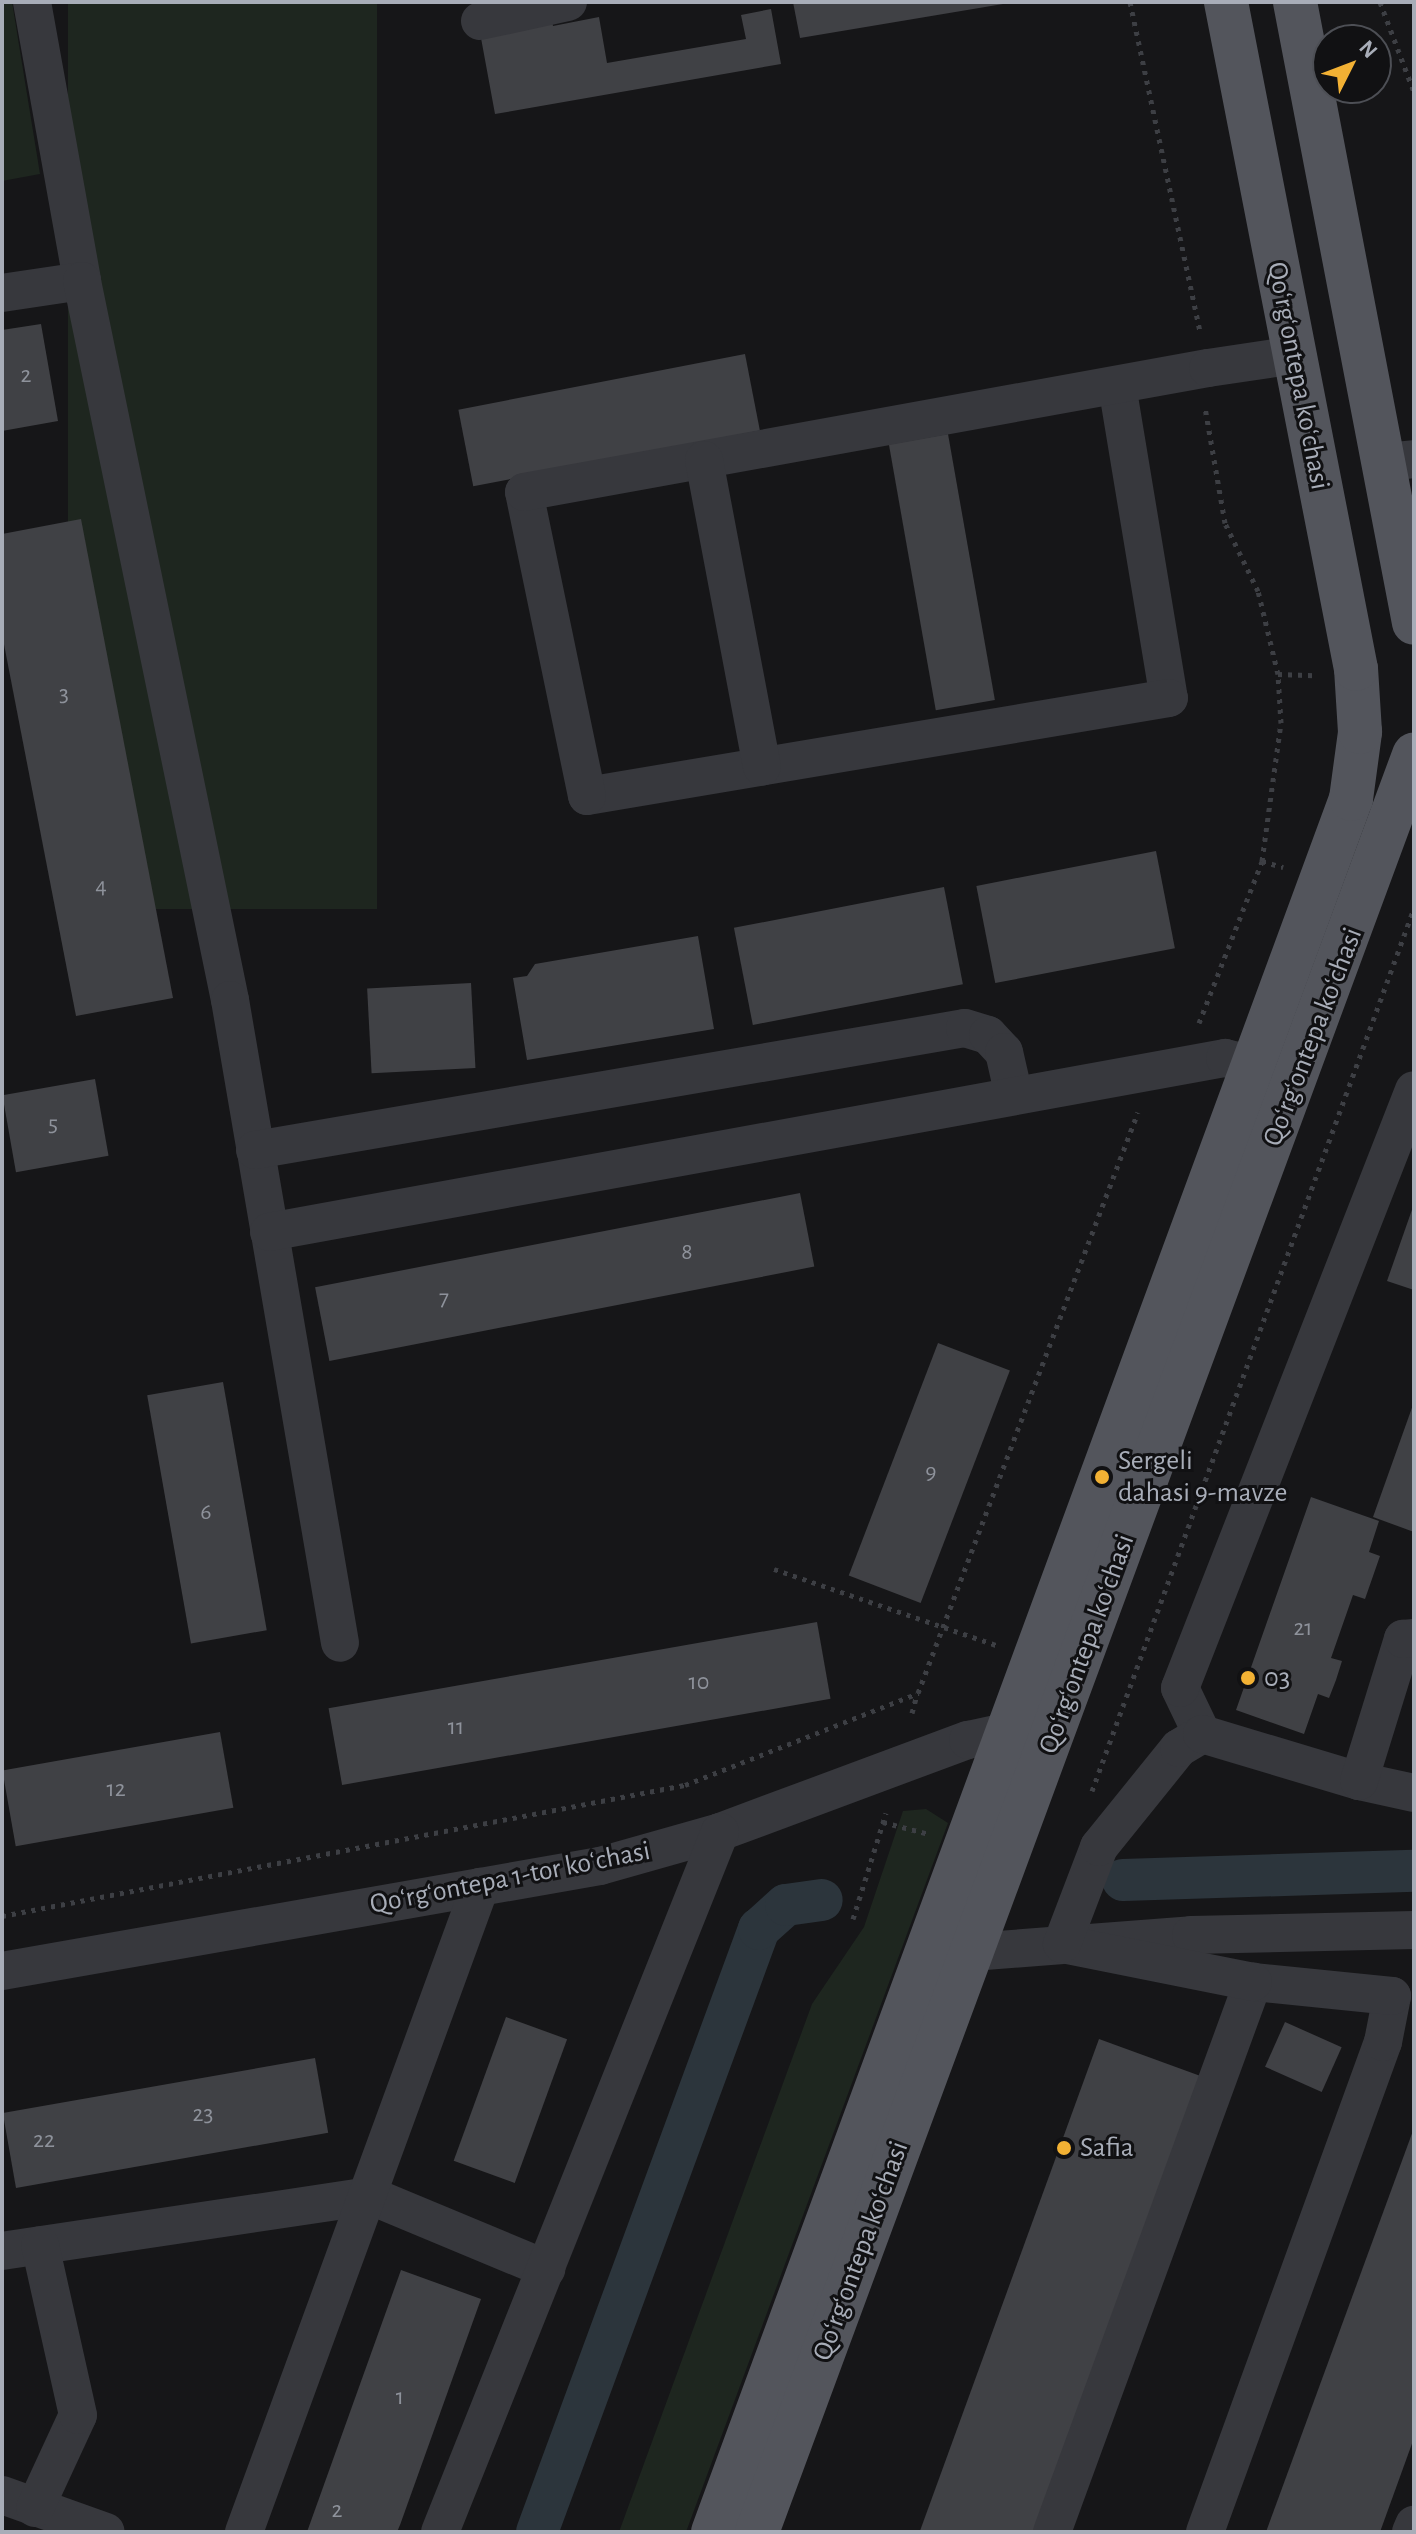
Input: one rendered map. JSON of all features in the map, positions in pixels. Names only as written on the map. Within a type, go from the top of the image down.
[{"type":"main road","name":"Qoʻrgʻontepa koʻchasi","points":[[757,2532],[952,1946],[1006,1732],[1256,1065],[1351,799],[1360,732],[1356,669],[1226,2]]},
{"type":"main road","points":[[1295,2],[1400,460],[1414,623]]},
{"type":"main road","name":"Qoʻrgʻontepa koʻchasi","points":[[1351,799],[1414,738]]},
{"type":"main road","name":"Qoʻrgʻontepa koʻchasi","points":[[713,2532],[952,1946],[1049,1747],[1408,801],[1414,755]]},
{"type":"main road","points":[[1351,799],[1408,801]]},
{"type":"street","points":[[32,2],[82,281],[255,1150],[340,1643]]},
{"type":"street","points":[[480,21],[568,2]]},
{"type":"street","points":[[2,293],[82,281]]},
{"type":"street","points":[[1117,385],[1169,698],[587,796],[524,492],[1208,368],[1295,355]]},
{"type":"street","points":[[704,460],[762,767]]},
{"type":"street","points":[[255,1150],[965,1028],[988,1035],[1004,1052],[1014,1096]]},
{"type":"street","points":[[269,1232],[1225,1058],[1256,1065]]},
{"type":"street","points":[[1414,1090],[1180,1688],[1202,1734],[1359,1781],[1414,1793]]},
{"type":"street","points":[[1359,1781],[1403,1639],[1414,1638]]},
{"type":"street","points":[[1006,1732],[1049,1747]]},
{"type":"street","name":"Qoʻrgʻontepa 1-tor koʻchasi","points":[[2,1971],[600,1866],[720,1832],[1006,1732]]},
{"type":"street","points":[[1062,1944],[1099,1847],[1179,1748],[1202,1734]]},
{"type":"street","points":[[440,2532],[720,1832]]},
{"type":"street","points":[[244,2532],[371,2196],[480,1887]]},
{"type":"street","points":[[952,1946],[1414,1930]]},
{"type":"street","points":[[1062,1944],[1253,1982],[1403,1996],[1383,2042],[1205,2532]]},
{"type":"street","points":[[1052,2532],[1253,1982]]},
{"type":"street","points":[[2,2251],[371,2196],[546,2269]]},
{"type":"street","points":[[40,2245],[78,2415],[19,2502],[106,2532]]},
{"type":"street","points":[[1411,2532],[1414,2525]]},
{"type":"path","points":[[912,1713],[1154,1071],[1203,1019],[1262,861],[1277,777],[1278,674],[1258,591],[1225,523],[1205,420],[1208,368],[1130,2]]},
{"type":"path","points":[[1380,2],[1414,92]]},
{"type":"path","points":[[1278,674],[1323,675]]},
{"type":"path","points":[[1124,1695],[1414,908]]},
{"type":"path","points":[[1404,936],[1414,939]]},
{"type":"path","points":[[774,1569],[944,1631],[1002,1646]]},
{"type":"path","points":[[2,1916],[685,1785],[918,1693]]},
{"type":"path","points":[[853,1919],[887,1808]]},
{"type":"path","points":[[883,1822],[942,1837]]},
{"type":"shaded area","points":[[2,2],[12,2],[40,174],[2,181]]},
{"type":"shaded area","points":[[68,2],[377,2],[377,909],[68,909]]},
{"type":"shaded area","points":[[926,1809],[948,1823],[686,2532],[619,2532],[812,2004],[864,1927],[903,1811]]},
{"type":"building","points":[[793,2],[1003,2],[1003,4],[800,38]]},
{"type":"building","points":[[771,9],[781,64],[495,114],[481,38],[551,16],[553,26],[599,17],[607,63],[746,39],[741,15]]},
{"type":"building","points":[[41,324],[58,421],[2,431],[2,330]]},
{"type":"building","points":[[745,354],[760,431],[473,486],[458,410]]},
{"type":"building","points":[[948,434],[995,700],[936,710],[889,444]]},
{"type":"building","points":[[81,519],[173,998],[76,1016],[2,634],[2,534]]},
{"type":"building","points":[[1156,851],[1175,948],[995,983],[976,886]]},
{"type":"building","points":[[944,887],[963,984],[753,1025],[734,928]]},
{"type":"building","points":[[698,936],[714,1029],[527,1060],[513,978],[527,976],[535,964]]},
{"type":"building","points":[[471,983],[475,1068],[372,1073],[367,988]]},
{"type":"building","points":[[95,1079],[109,1156],[16,1172],[2,1095]]},
{"type":"building","points":[[800,1193],[814,1267],[329,1361],[315,1287]]},
{"type":"building","points":[[1414,1204],[1414,1290],[1387,1281]]},
{"type":"building","points":[[938,1343],[1010,1371],[921,1603],[849,1575]]},
{"type":"building","points":[[223,1382],[267,1630],[191,1644],[147,1395]]},
{"type":"building","points":[[1414,1402],[1414,1532],[1373,1517]]},
{"type":"building","points":[[1311,1497],[1379,1521],[1369,1552],[1380,1556],[1365,1599],[1353,1595],[1331,1658],[1342,1661],[1336,1680],[1329,1698],[1318,1694],[1304,1734],[1236,1710]]},
{"type":"building","points":[[817,1622],[831,1699],[342,1785],[329,1708]]},
{"type":"building","points":[[220,1732],[233,1808],[16,1846],[2,1770]]},
{"type":"building","points":[[506,2017],[567,2039],[515,2183],[454,2161]]},
{"type":"building","points":[[1285,2022],[1342,2047],[1322,2092],[1265,2067]]},
{"type":"building","points":[[1099,2039],[1200,2076],[1034,2532],[920,2531]]},
{"type":"building","points":[[315,2058],[328,2133],[16,2188],[3,2113]]},
{"type":"building","points":[[1414,2128],[1414,2438],[1380,2532],[1266,2532]]},
{"type":"building","points":[[401,2270],[481,2299],[400,2525],[397,2532],[307,2532]]},
{"type":"waterway","points":[[1123,1880],[1414,1871]]},
{"type":"waterway","points":[[537,2532],[759,1929],[786,1905],[822,1900]]},
{"type":"place","name":"Sergeli dahasi 9-mavze","points":[[1102,1477]]},
{"type":"place","name":"03","points":[[1248,1678]]},
{"type":"place","name":"Safia","points":[[1064,2148]]}]
